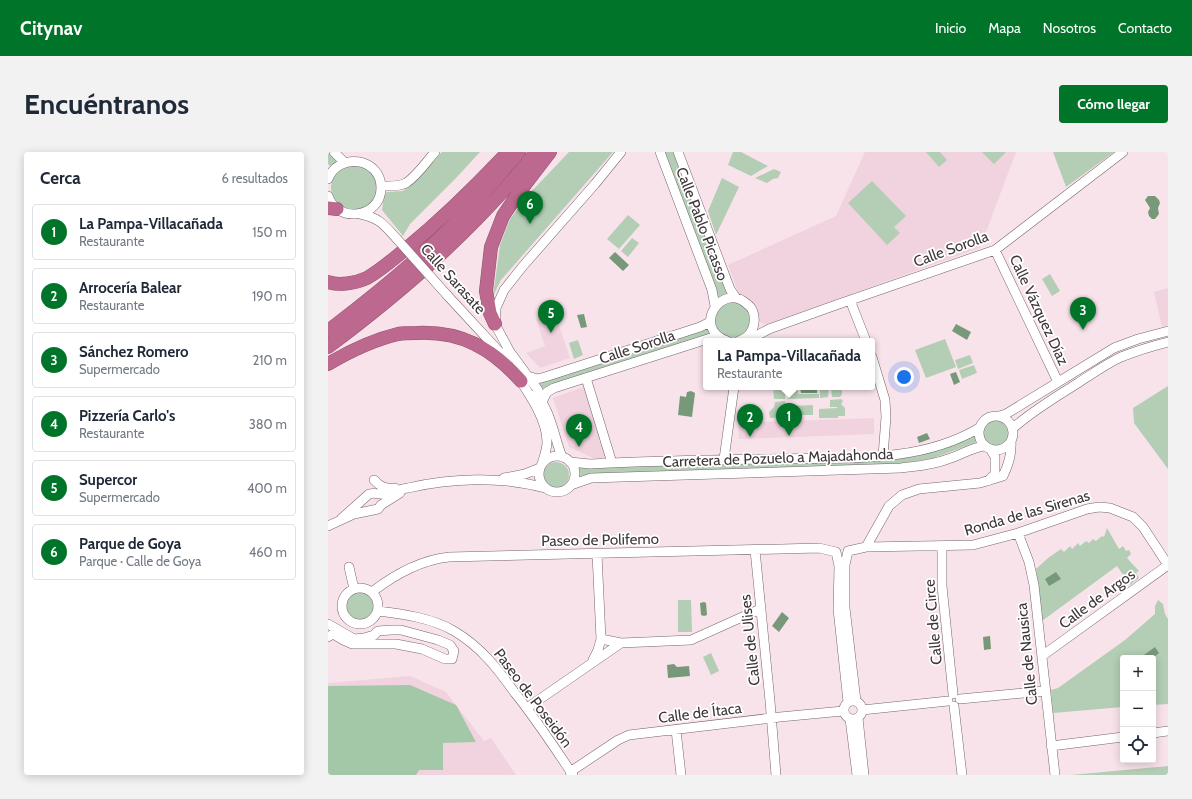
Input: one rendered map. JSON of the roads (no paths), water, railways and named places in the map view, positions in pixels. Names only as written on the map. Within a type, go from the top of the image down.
[{"type":"highway","points":[[328,282],[333,284],[347,284],[365,279],[384,267],[417,240],[476,185],[508,152]]},
{"type":"highway","points":[[328,331],[369,300],[425,252],[460,218],[519,152]]},
{"type":"highway","points":[[328,347],[375,312],[435,260],[468,228],[536,152]]},
{"type":"highway","points":[[495,324],[490,313],[486,291],[491,247],[503,216],[550,152]]},
{"type":"highway","points":[[328,364],[370,342],[400,334],[430,332],[450,335],[470,341],[493,354],[524,378]]},
{"type":"street","points":[[334,152],[344,162]]},
{"type":"street","points":[[381,186],[395,186],[406,183],[435,152]]},
{"type":"street","points":[[541,400],[538,390],[524,378],[495,324],[496,308],[504,290],[523,266],[621,152]]},
{"type":"street","name":"Calle Pablo Picasso","points":[[660,152],[712,290],[716,306]]},
{"type":"street","name":"Calle Pablo Picasso","points":[[678,152],[730,289],[736,298]]},
{"type":"street","name":"Calle Sorolla","points":[[747,338],[850,300],[995,250],[1123,152]]},
{"type":"street","points":[[329,175],[336,167],[344,162],[352,160],[361,161],[376,171],[381,186],[379,198],[372,208],[360,214]]},
{"type":"street","points":[[328,196],[332,209]]},
{"type":"street","points":[[376,203],[376,212],[379,220]]},
{"type":"street","name":"Calle Sarasate","points":[[332,209],[348,214],[370,216],[379,220],[504,358],[524,378],[538,409],[546,433],[546,449],[541,466]]},
{"type":"street","name":"Calle Vázquez Díaz","points":[[995,250],[1058,382]]},
{"type":"street","points":[[721,338],[717,336],[710,322],[712,310],[721,301],[728,298],[736,298],[744,300],[753,312],[754,323],[751,332],[744,338]]},
{"type":"street","points":[[850,300],[865,338]]},
{"type":"street","name":"Calle Sorolla","points":[[524,378],[536,379],[561,372],[700,327],[710,322]]},
{"type":"street","points":[[754,323],[767,330]]},
{"type":"street","points":[[987,482],[995,474],[995,457],[979,438],[979,428],[985,420],[994,416],[1006,414],[1114,348],[1138,339],[1168,331]]},
{"type":"street","name":"Calle Sorolla","points":[[711,338],[717,336]]},
{"type":"street","name":"Calle Sorolla","points":[[541,400],[547,392],[565,385],[703,340]]},
{"type":"street","points":[[1012,429],[1022,420],[1106,365],[1140,350],[1168,342]]},
{"type":"street","name":"Calle Sarasate","points":[[504,358],[517,369],[541,400],[548,414],[556,444],[566,460]]},
{"type":"street","points":[[875,368],[885,400],[886,417],[883,456]]},
{"type":"street","points":[[561,372],[559,378],[560,382],[565,385]]},
{"type":"street","points":[[586,378],[612,463]]},
{"type":"street","points":[[724,459],[734,390]]},
{"type":"street","points":[[866,547],[889,506],[902,495],[919,489],[987,482],[1003,476],[1012,452],[1012,429],[1007,421],[999,416]]},
{"type":"street","name":"Carretera de Pozuelo a Majadahonda","points":[[566,460],[590,464],[724,459],[883,456],[921,450],[940,445],[964,436],[979,428]]},
{"type":"street","points":[[988,448],[1001,450],[1011,441]]},
{"type":"street","name":"Carretera de Pozuelo a Majadahonda","points":[[571,485],[591,478],[901,468],[935,463],[948,460],[976,448],[988,448]]},
{"type":"street","points":[[382,505],[382,500],[377,494],[374,480],[380,486],[387,489],[457,481],[495,480],[528,483],[549,491],[558,492],[568,489],[574,480],[575,474],[566,460],[551,457],[541,466],[525,474],[495,480]]},
{"type":"street","points":[[541,466],[539,478],[544,488]]},
{"type":"street","points":[[341,519],[369,494],[384,494],[408,487]]},
{"type":"street","points":[[328,526],[354,514],[378,509],[408,487]]},
{"type":"street","points":[[365,498],[366,506],[370,510]]},
{"type":"street","name":"Ronda de las Sirenas","points":[[842,554],[866,547],[973,546],[1018,533],[1087,509],[1099,507],[1110,508],[1132,516],[1143,527],[1168,565]]},
{"type":"street","name":"Calle de Nausica","points":[[1018,533],[1029,562],[1033,580],[1055,775]]},
{"type":"street","name":"Calle de Circe","points":[[942,546],[942,586],[962,775]]},
{"type":"street","name":"Paseo de Polifemo","points":[[372,592],[390,580],[423,562],[435,558],[819,548],[842,554]]},
{"type":"street","name":"Calle de Ulises","points":[[755,550],[776,775]]},
{"type":"street","points":[[591,663],[598,650],[601,639],[597,554]]},
{"type":"street","points":[[842,554],[838,609],[852,702]]},
{"type":"street","name":"Calle de Argos","points":[[1042,656],[1168,565]]},
{"type":"street","points":[[349,567],[354,589]]},
{"type":"street","points":[[364,588],[372,592],[377,598],[379,604],[375,618],[369,623],[362,625],[354,624],[348,620],[343,614],[342,606],[343,599],[348,593],[354,589],[364,588]]},
{"type":"street","points":[[601,639],[621,643],[691,640],[760,608]]},
{"type":"street","name":"Paseo de Poseidón","points":[[378,611],[428,620],[453,630],[475,646],[492,662],[527,708],[572,773]]},
{"type":"street","points":[[329,630],[354,639],[374,635],[378,631],[401,630],[450,645],[454,651],[452,659],[445,659],[422,649],[396,644],[352,644],[342,640],[329,630]]},
{"type":"street","points":[[527,708],[621,643]]},
{"type":"street","points":[[857,775],[857,716],[860,705],[852,702],[844,706],[843,711],[846,716],[857,716],[954,700],[1045,691]]},
{"type":"street","name":"Calle de Ítaca","points":[[572,773],[618,740],[629,735],[843,711]]},
{"type":"street","points":[[857,716],[864,775]]},
{"type":"street","points":[[676,730],[682,775]]},
{"type":"street","points":[[1156,733],[1168,731]]},
{"type":"street","points":[[1051,746],[1120,737]]},
{"type":"place","name":"Parque de Goya","points":[[530,224]]},
{"type":"place","name":"Sánchez Romero","points":[[1083,330]]},
{"type":"place","name":"Supercor","points":[[551,333]]},
{"type":"place","name":"La Pampa-Villacañada","points":[[789,436]]},
{"type":"place","name":"Arrocería Balear","points":[[750,437]]},
{"type":"place","name":"Pizzería Carlo's","points":[[579,447]]}]
